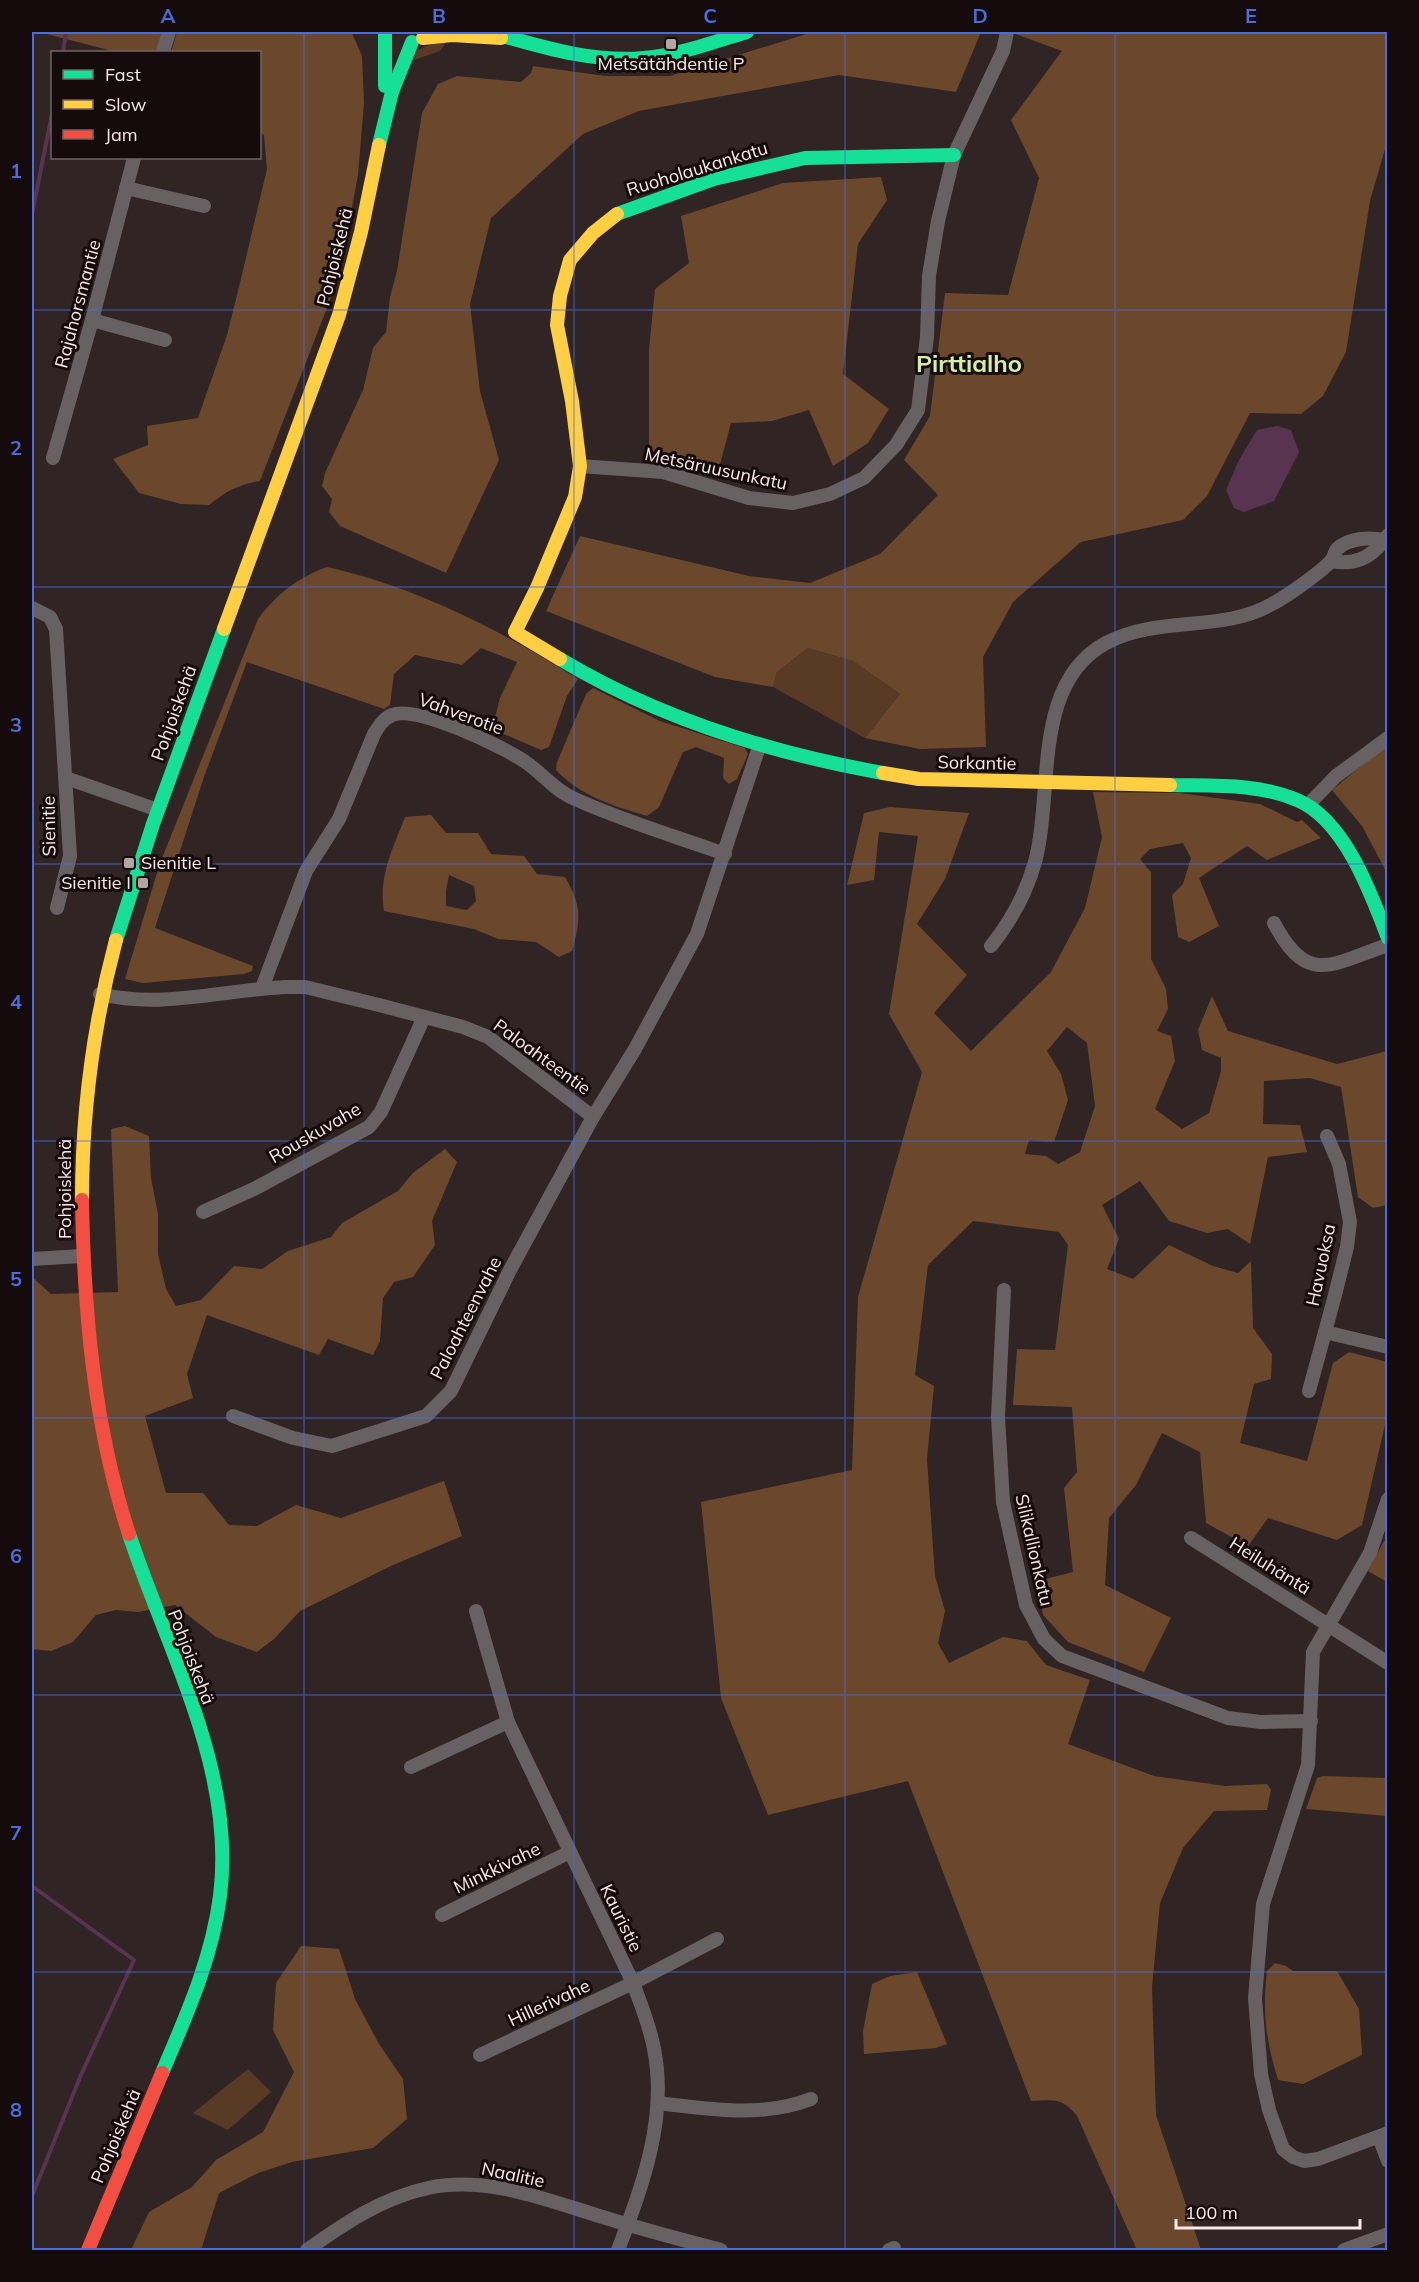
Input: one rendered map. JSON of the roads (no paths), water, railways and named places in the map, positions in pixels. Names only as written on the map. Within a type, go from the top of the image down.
[{"type":"main road","points":[[385,32],[394,38],[452,35],[511,38]]},
{"type":"main road","name":"Pohjoiskehä","points":[[382,131],[387,60],[385,32]]},
{"type":"main road","points":[[489,32],[564,51],[629,59],[669,53],[747,32]]},
{"type":"main road","name":"Pohjoiskehä","points":[[88,2250],[205,1966],[219,1908],[222,1829],[215,1782],[207,1751],[141,1575],[108,1462],[95,1387],[82,1256],[84,1105],[88,1065],[100,994],[132,885],[339,315],[355,261],[382,131],[401,62],[422,37]]},
{"type":"main road","name":"Ruoholaukankatu","points":[[515,632],[537,588],[575,496],[580,466],[572,401],[557,324],[560,296],[570,260],[593,233],[623,210],[714,178],[772,164],[805,158],[871,154],[954,155]]},
{"type":"main road","name":"Sorkantie","points":[[515,632],[584,674],[640,703],[703,727],[816,760],[889,775],[954,781],[1177,784],[1239,788],[1268,792],[1308,805],[1324,818],[1358,869],[1388,938]]},
{"type":"street","points":[[163,51],[169,32]]},
{"type":"street","name":"Metsäruusunkatu","points":[[580,466],[663,472],[750,498],[793,503],[830,494],[864,478],[897,445],[918,410],[927,337],[928,276],[938,220],[954,155],[1003,51],[1007,32]]},
{"type":"street","name":"Rajahorsmantie","points":[[53,458],[134,159]]},
{"type":"street","points":[[126,188],[204,206]]},
{"type":"street","points":[[92,320],[165,340]]},
{"type":"street","points":[[991,946],[1014,914],[1027,888],[1042,825],[1050,738],[1059,697],[1068,679],[1086,656],[1106,643],[1135,630],[1243,617],[1273,604],[1331,561],[1338,548],[1368,536],[1386,537]]},
{"type":"street","name":"Sienitie","points":[[32,608],[50,617],[56,629],[70,856],[57,908]]},
{"type":"street","name":"Vahverotie","points":[[262,988],[306,871],[339,819],[374,734],[382,722],[392,715],[404,712],[422,716],[492,742],[526,762],[576,800],[725,854]]},
{"type":"street","points":[[1308,805],[1336,776],[1388,738]]},
{"type":"street","name":"Paloahteentie","points":[[100,994],[126,1000],[162,1000],[262,988],[305,987],[463,1027],[488,1037],[592,1117],[635,1049],[693,942],[725,854],[760,744]]},
{"type":"street","name":"Sienitie","points":[[66,778],[158,810]]},
{"type":"street","points":[[1274,923],[1287,947],[1306,962],[1333,966],[1388,945]]},
{"type":"street","name":"Rouskuvahe","points":[[203,1212],[254,1189],[369,1127],[381,1112],[424,1017]]},
{"type":"street","name":"Paloahteenvahe","points":[[233,1416],[293,1438],[332,1446],[426,1416],[451,1391],[510,1270],[592,1117]]},
{"type":"street","name":"Havuoksa","points":[[1309,1391],[1347,1247],[1350,1222],[1339,1164],[1327,1136]]},
{"type":"street","points":[[32,1259],[82,1256]]},
{"type":"street","name":"Silikallionkatu","points":[[1004,1290],[998,1417],[1003,1502],[1026,1605],[1044,1639],[1062,1656],[1228,1718],[1261,1722],[1311,1721]]},
{"type":"street","name":"Havuoksa","points":[[1325,1332],[1388,1347]]},
{"type":"street","points":[[1388,1499],[1370,1553],[1313,1652],[1311,1748],[1306,1780],[1271,1876],[1258,1935],[1255,1998],[1261,2074],[1283,2149],[1293,2157],[1304,2161],[1318,2159],[1383,2135],[1388,2161]]},
{"type":"street","name":"Heiluhäntä","points":[[1191,1538],[1388,1663]]},
{"type":"street","name":"Kauristie","points":[[476,1611],[508,1722],[568,1853],[633,1983],[648,2022],[655,2051],[658,2103],[648,2160],[618,2250]]},
{"type":"street","points":[[411,1767],[508,1722]]},
{"type":"street","name":"Minkkivahe","points":[[442,1916],[568,1853]]},
{"type":"street","name":"Hillerivahe","points":[[480,2055],[633,1983],[717,1939]]},
{"type":"street","points":[[658,2103],[714,2109],[767,2110],[789,2108],[811,2099]]},
{"type":"street","name":"Naalitie","points":[[307,2250],[346,2222],[383,2201],[428,2187],[467,2184],[507,2188],[628,2225],[721,2250]]},
{"type":"street","points":[[1344,2250],[1388,2234]]},
{"type":"waterway","points":[[63,51],[66,32]]},
{"type":"waterway","points":[[32,214],[51,119]]},
{"type":"waterway","points":[[32,1886],[134,1960],[81,2075],[32,2196]]},
{"type":"place","name":"Metsätähdentie P","points":[[671,44]]},
{"type":"place","name":"Sienitie L","points":[[129,863]]},
{"type":"place","name":"Sienitie I","points":[[143,883]]},
{"type":"district","name":"Pirttialho","points":[[969,364]]}]
